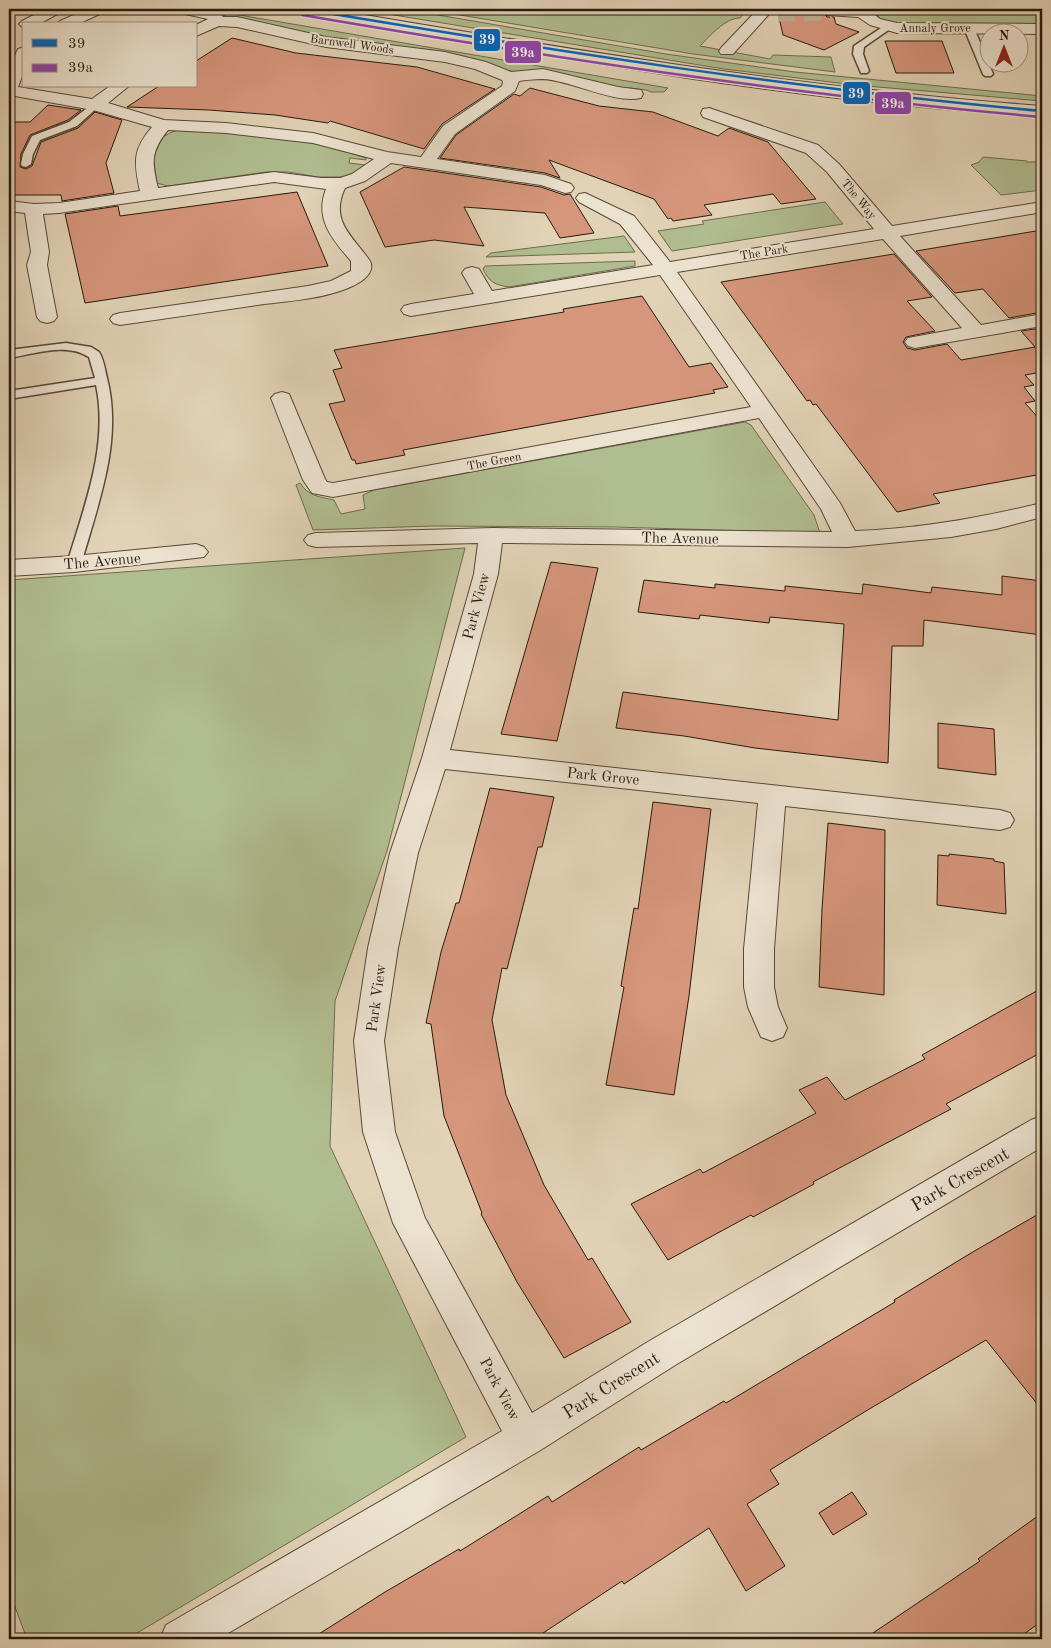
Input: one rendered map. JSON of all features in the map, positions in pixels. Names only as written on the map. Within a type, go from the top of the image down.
[{"type":"street","points":[[23,22],[30,9]]},
{"type":"street","points":[[31,22],[56,9]]},
{"type":"street","points":[[70,22],[99,9]]},
{"type":"street","points":[[182,9],[209,13],[215,16],[217,21]]},
{"type":"street","points":[[303,9],[704,76],[872,97],[1042,111]]},
{"type":"street","points":[[832,12],[863,10]]},
{"type":"street","name":"Annaly Grove","points":[[863,10],[875,22],[887,27],[1042,29]]},
{"type":"street","points":[[727,51],[758,11],[778,12]]},
{"type":"street","name":"Barnwell Woods","points":[[198,30],[217,21],[243,23],[326,42],[446,57],[480,65],[509,77],[542,74],[618,92],[635,94]]},
{"type":"street","points":[[22,55],[18,61],[9,89],[95,105],[163,125],[226,128],[313,138],[387,157],[545,180],[565,188]]},
{"type":"street","points":[[425,163],[449,130],[509,88],[511,82],[509,77]]},
{"type":"street","points":[[95,105],[118,88]]},
{"type":"street","name":"The Way","points":[[710,113],[812,149],[833,168],[977,332]]},
{"type":"street","points":[[150,194],[142,159],[144,151],[163,125]]},
{"type":"street","points":[[9,206],[34,209],[59,208],[274,177],[338,184],[350,182],[387,157]]},
{"type":"street","points":[[120,319],[156,322],[337,286],[360,274],[362,264],[337,231],[330,210],[331,201],[338,184]]},
{"type":"street","points":[[585,198],[627,220],[666,268],[832,508],[848,540]]},
{"type":"street","name":"The Park","points":[[411,310],[1042,206]]},
{"type":"street","points":[[34,209],[40,252],[37,265],[47,317]]},
{"type":"street","points":[[472,273],[486,297]]},
{"type":"street","points":[[915,342],[1042,320]]},
{"type":"street","name":"The Green","points":[[282,398],[314,480],[320,488],[334,490],[764,411]]},
{"type":"street","name":"The Avenue","points":[[316,540],[491,536],[848,540],[940,533],[1042,510]]},
{"type":"street","name":"Park View","points":[[491,536],[486,574],[434,758],[404,853],[383,948],[369,1041],[379,1132],[410,1223],[526,1438]]},
{"type":"street","name":"The Avenue","points":[[9,568],[74,564],[196,552]]},
{"type":"street","name":"Park Grove","points":[[434,758],[1000,820]]},
{"type":"street","points":[[772,794],[759,949],[758,987],[763,1007],[772,1028]]},
{"type":"street","name":"Park Crescent","points":[[180,1639],[526,1438],[664,1352],[1042,1130]]},
{"type":"lane","points":[[864,71],[858,54],[858,46],[868,38],[879,35],[887,27]]},
{"type":"lane","points":[[969,28],[988,74]]},
{"type":"lane","points":[[26,164],[28,154],[36,138],[73,124],[95,105]]},
{"type":"lane","points":[[9,354],[70,346],[90,350],[95,356],[106,406],[105,434],[96,486],[74,564]]},
{"type":"lane","points":[[9,395],[101,381]]},
{"type":"green space","points":[[357,9],[403,9],[666,54],[795,72],[1042,96],[1042,101],[855,85],[724,69]]},
{"type":"green space","points":[[424,9],[741,9],[745,12],[740,18],[723,24],[700,46],[770,59],[773,55],[831,57],[835,72],[693,54]]},
{"type":"green space","points":[[876,9],[1042,9],[1042,24],[1028,24],[1028,22],[978,22],[978,24],[896,24],[886,22],[877,13]]},
{"type":"green space","points":[[216,11],[668,88],[664,92],[651,92],[510,71],[431,50],[334,39],[227,17]]},
{"type":"green space","points":[[178,130],[225,131],[273,136],[344,151],[366,158],[366,160],[350,158],[349,163],[365,165],[352,174],[343,177],[318,177],[288,172],[266,172],[168,186],[156,183],[154,158],[157,144],[162,138]]},
{"type":"green space","points":[[983,157],[1042,162],[1042,190],[1001,195],[971,165],[979,162]]},
{"type":"green space","points":[[825,202],[843,224],[672,251],[658,231],[704,224],[702,221]]},
{"type":"green space","points":[[624,236],[635,252],[486,257],[491,253]]},
{"type":"green space","points":[[635,261],[635,266],[509,287],[493,282],[483,269],[485,266]]},
{"type":"green space","points":[[745,422],[751,425],[814,515],[820,533],[614,527],[432,526],[313,530],[296,485],[300,483],[307,491],[319,497],[334,500],[341,514],[365,509],[363,495],[374,490]]},
{"type":"green space","points":[[465,548],[387,851],[335,1001],[330,1146],[466,1437],[127,1639],[27,1639],[9,1591],[9,580]]},
{"type":"building","points":[[777,9],[825,9],[823,13],[827,17],[834,17],[836,24],[859,32],[824,50],[783,35]]},
{"type":"building","points":[[232,38],[296,53],[417,67],[495,89],[442,124],[424,149],[330,121],[328,123],[275,115],[209,110],[127,107],[156,88],[198,88],[198,60]]},
{"type":"building","points":[[885,41],[942,41],[954,73],[896,73]]},
{"type":"building","points":[[530,88],[599,106],[653,112],[718,136],[729,128],[768,142],[816,199],[781,204],[773,194],[704,205],[712,215],[673,221],[671,218],[668,219],[654,199],[549,160],[560,178],[545,173],[440,158],[456,135],[514,94],[520,96]]},
{"type":"building","points":[[48,105],[81,110],[68,120],[30,135],[21,154],[20,167],[26,169],[32,166],[41,142],[78,128],[95,112],[122,120],[106,163],[114,193],[62,201],[61,195],[9,195],[9,122],[30,122]]},
{"type":"building","points":[[404,167],[541,187],[564,195],[570,194],[594,233],[560,238],[545,213],[464,207],[484,246],[434,240],[385,247],[360,192]]},
{"type":"building","points":[[297,192],[328,266],[85,303],[65,214],[118,206],[120,216]]},
{"type":"building","points":[[1042,230],[1042,312],[1009,318],[983,289],[955,293],[916,251]]},
{"type":"building","points":[[894,254],[932,297],[907,301],[935,331],[906,337],[903,342],[907,348],[915,350],[947,344],[961,360],[1035,347],[1021,331],[1042,328],[1042,372],[1025,375],[1034,385],[1024,387],[1035,401],[1025,403],[1042,422],[1042,474],[933,494],[940,503],[897,512],[816,404],[813,405],[810,400],[807,401],[721,282]]},
{"type":"building","points":[[642,296],[689,367],[711,363],[728,387],[713,390],[715,393],[403,450],[405,455],[356,464],[355,460],[352,460],[329,404],[345,401],[333,370],[342,368],[334,350],[564,312],[563,309]]},
{"type":"building","points":[[551,562],[598,568],[557,741],[501,734]]},
{"type":"building","points":[[1002,576],[1042,581],[1042,635],[924,620],[923,646],[892,646],[888,763],[755,748],[684,736],[616,728],[623,692],[838,720],[844,624],[770,617],[769,623],[700,615],[699,619],[638,612],[644,580],[715,588],[715,584],[785,591],[785,586],[862,594],[863,584],[931,593],[932,587],[1002,595]]},
{"type":"building","points":[[938,723],[994,729],[996,775],[938,768]]},
{"type":"building","points":[[490,788],[554,797],[542,847],[538,847],[507,969],[502,968],[492,1020],[506,1095],[544,1185],[588,1260],[592,1258],[631,1322],[564,1358],[517,1282],[481,1214],[444,1116],[431,1024],[426,1023],[441,952],[456,903],[459,903]]},
{"type":"building","points":[[653,802],[711,809],[689,996],[674,1095],[606,1085],[624,987],[621,986],[634,908],[638,909]]},
{"type":"building","points":[[828,823],[885,830],[884,995],[819,987]]},
{"type":"building","points":[[949,854],[994,859],[994,861],[1004,863],[1006,914],[937,905],[938,855],[949,856]]},
{"type":"building","points":[[1042,988],[1042,1052],[946,1104],[951,1109],[813,1182],[814,1184],[753,1217],[751,1215],[668,1260],[631,1204],[700,1169],[703,1173],[816,1113],[799,1090],[827,1077],[845,1100],[925,1059],[922,1055]]},
{"type":"building","points":[[1042,1212],[1042,1410],[986,1340],[866,1411],[770,1470],[779,1484],[747,1504],[785,1566],[746,1591],[709,1528],[624,1584],[622,1581],[534,1639],[311,1639],[385,1592],[459,1549],[460,1551],[548,1496],[552,1502],[639,1447],[641,1450],[724,1401],[726,1403],[895,1302],[894,1300],[971,1253]]},
{"type":"building","points":[[852,1492],[867,1514],[833,1535],[819,1513]]},
{"type":"building","points":[[1042,1513],[1042,1621],[1017,1639],[864,1639],[980,1561],[978,1559]]},
{"type":"tunnel","points":[[778,13],[832,12]]},
{"type":"transit line","name":"39","points":[[303,9],[579,54],[764,81],[856,93],[1042,111]]},
{"type":"transit line","name":"39a","points":[[302,15],[670,75],[856,99],[1042,117]]}]
